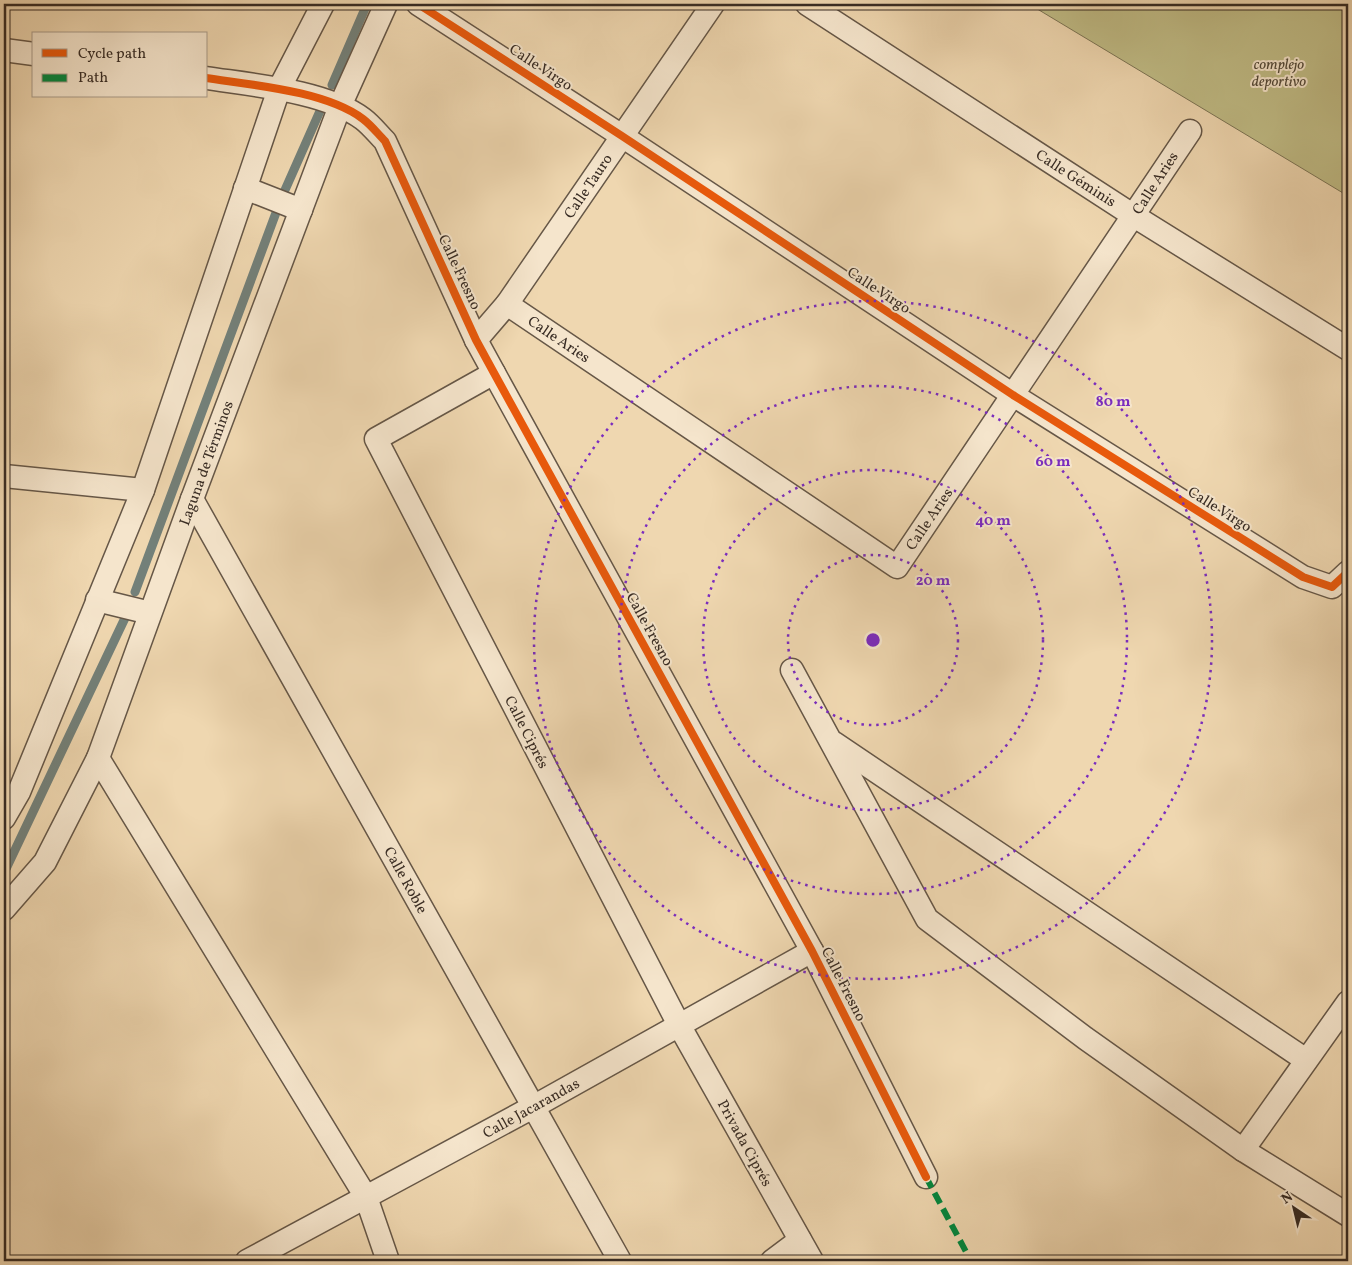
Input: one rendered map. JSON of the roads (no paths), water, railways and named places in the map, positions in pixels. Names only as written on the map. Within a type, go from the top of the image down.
[{"type":"street","points":[[4,818],[19,792],[143,490],[279,88],[322,4]]},
{"type":"street","name":"Laguna de Términos","points":[[4,909],[45,862],[98,758],[192,498],[340,106],[386,4]]},
{"type":"street","name":"Calle Virgo","points":[[418,4],[622,136],[1013,395],[1303,578],[1332,587],[1348,572]]},
{"type":"street","name":"Calle Tauro","points":[[476,340],[507,304],[713,4]]},
{"type":"street","name":"Calle Géminis","points":[[807,4],[1134,216],[1348,349]]},
{"type":"street","points":[[4,50],[32,54]]},
{"type":"street","name":"Calle Fresno","points":[[208,78],[279,88],[340,106],[363,119],[385,141],[476,340],[812,951],[926,1177]]},
{"type":"street","name":"Calle Aries","points":[[507,304],[897,567],[1190,131]]},
{"type":"street","points":[[245,188],[301,210]]},
{"type":"street","name":"Calle Ciprés","points":[[494,373],[376,439],[678,1025]]},
{"type":"street","points":[[4,476],[143,490]]},
{"type":"street","name":"Calle Roble","points":[[192,498],[620,1261]]},
{"type":"street","points":[[97,600],[150,613]]},
{"type":"street","points":[[792,670],[927,919],[1085,1038],[1243,1150],[1348,1215]]},
{"type":"street","points":[[830,740],[1306,1060]]},
{"type":"street","points":[[98,758],[366,1197],[388,1261]]},
{"type":"street","name":"Calle Jacarandas","points":[[247,1261],[533,1107],[812,951]]},
{"type":"street","points":[[1243,1150],[1348,1002]]},
{"type":"street","name":"Privada Ciprés","points":[[678,1025],[812,1261]]},
{"type":"street","points":[[772,1261],[800,1240]]},
{"type":"waterway","points":[[332,85],[367,4]]},
{"type":"waterway","points":[[285,190],[320,111]]},
{"type":"waterway","points":[[135,592],[277,210]]},
{"type":"waterway","points":[[4,873],[125,618]]},
{"type":"park label","name":"complejo deportivo","points":[[1279,72]]}]
